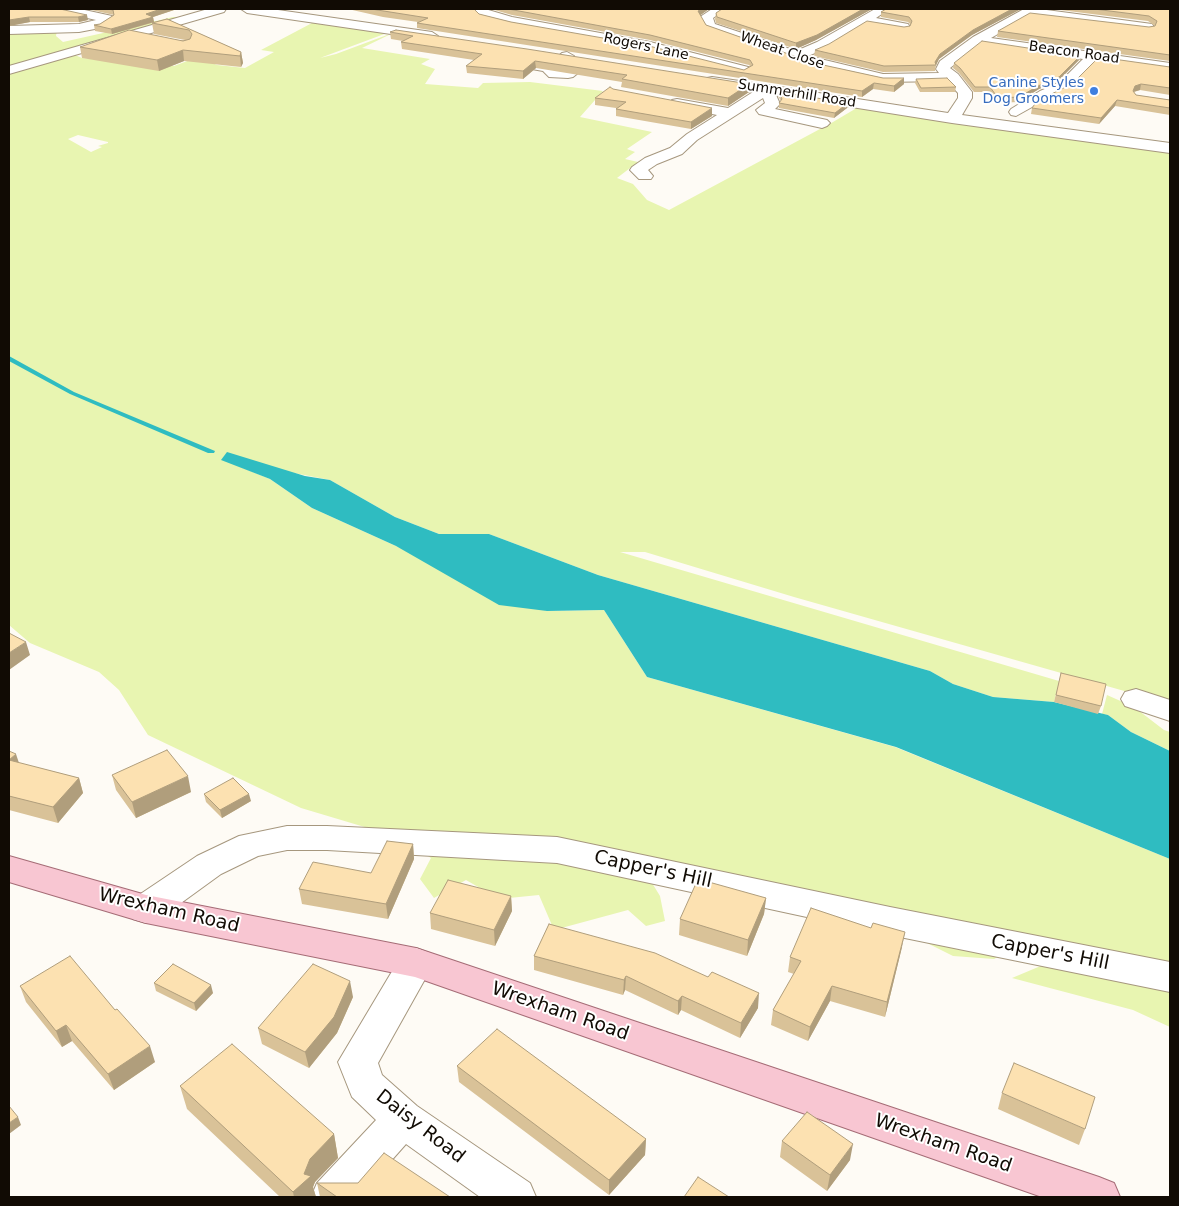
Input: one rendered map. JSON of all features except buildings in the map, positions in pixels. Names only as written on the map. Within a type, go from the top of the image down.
[{"type":"main road","name":"Wrexham Road","points":[[9,869],[146,909],[416,963],[1100,1197]]},
{"type":"street","points":[[9,30],[79,28],[96,25],[108,19],[65,9]]},
{"type":"street","points":[[9,70],[220,9]]},
{"type":"street","points":[[247,9],[442,37]]},
{"type":"street","name":"Rogers Lane","points":[[477,9],[484,14],[512,21],[650,46],[730,66],[804,88],[812,96]]},
{"type":"street","name":"Wheat Close","points":[[720,9],[706,17],[710,26],[834,68],[883,78],[953,77]]},
{"type":"street","points":[[796,56],[822,45],[883,9]]},
{"type":"street","points":[[952,118],[965,98],[965,92],[953,77],[943,69],[945,64],[978,40],[1030,10],[1148,27]]},
{"type":"street","points":[[864,20],[904,26]]},
{"type":"street","name":"Wheat Close","points":[[715,40],[730,34]]},
{"type":"street","points":[[128,35],[156,40]]},
{"type":"street","name":"Beacon Road","points":[[978,40],[1170,66]]},
{"type":"street","points":[[551,54],[585,60]]},
{"type":"street","points":[[515,62],[547,68],[554,74],[568,74],[576,69],[560,63],[567,56]]},
{"type":"street","points":[[1016,112],[1045,94],[1064,86],[1094,56]]},
{"type":"street","name":"Summerhill Road","points":[[694,78],[772,98],[812,96],[952,118],[1170,148]]},
{"type":"street","points":[[645,176],[638,170],[676,151],[692,137],[731,113],[772,98]]},
{"type":"street","points":[[772,98],[764,111],[822,123]]},
{"type":"street","points":[[665,101],[731,113]]},
{"type":"street","points":[[1136,699],[1170,711]]},
{"type":"street","name":"Capper's Hill","points":[[146,909],[209,865],[251,845],[288,838],[327,838],[557,850],[890,921],[1170,977]]},
{"type":"street","name":"Daisy Road","points":[[416,963],[358,1062],[366,1085],[404,1119],[514,1197]]},
{"type":"street","points":[[332,1197],[404,1119]]},
{"type":"green space","points":[[173,17],[186,17],[9,68],[9,31],[31,29],[57,30],[56,36],[63,42],[103,33],[128,22],[156,21]]},
{"type":"green space","points":[[320,22],[387,33],[320,58],[395,32],[362,48],[430,59],[421,64],[435,69],[425,84],[478,88],[483,83],[530,82],[603,91],[580,117],[652,132],[627,149],[635,152],[625,159],[638,162],[617,178],[633,184],[647,200],[669,210],[833,122],[855,109],[853,107],[1170,150],[1170,704],[794,597],[645,552],[620,552],[1059,681],[1054,702],[993,697],[953,684],[930,671],[598,575],[489,534],[439,534],[395,517],[330,480],[221,459],[270,479],[312,508],[547,611],[604,610],[647,677],[895,747],[1170,859],[1170,1027],[1133,1010],[1012,978],[1043,965],[1029,941],[994,959],[953,956],[919,939],[638,860],[660,896],[665,921],[646,926],[628,910],[554,930],[539,895],[499,899],[466,880],[434,898],[420,879],[431,858],[398,837],[301,808],[148,735],[119,690],[99,672],[30,643],[9,625],[9,72],[63,55],[174,66],[198,57],[217,65],[245,68],[274,52],[261,50],[312,23]],"holes":[[[78,135],[108,142],[98,146],[102,147],[91,152],[68,139]]]},
{"type":"green space","points":[[1107,695],[1134,707],[1164,730],[1170,732],[1170,751],[1131,732],[1108,715],[1102,714]]},
{"type":"water","points":[[227,452],[305,476],[330,480],[395,517],[439,534],[489,534],[598,575],[930,671],[953,684],[993,697],[1054,702],[1108,715],[1131,732],[1170,751],[1170,859],[896,747],[647,677],[604,610],[547,611],[499,605],[396,546],[312,508],[270,479],[221,460]]},
{"type":"waterway","points":[[9,358],[72,393],[211,451]]},
{"type":"place","name":"Canine Styles Dog Groomers","points":[[1094,91]]}]
